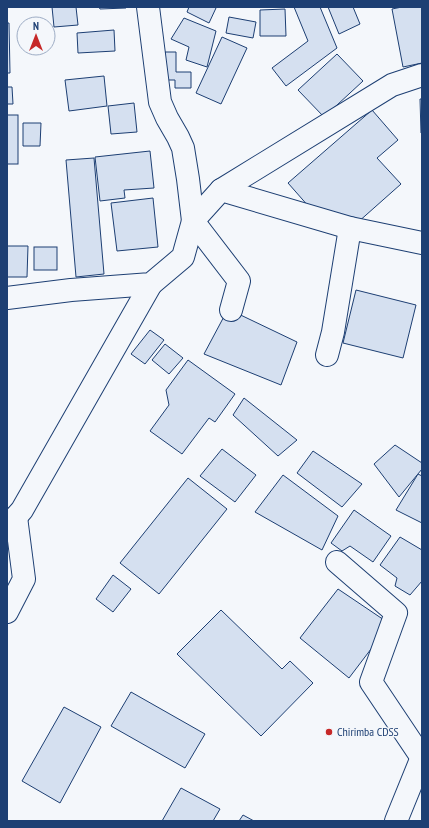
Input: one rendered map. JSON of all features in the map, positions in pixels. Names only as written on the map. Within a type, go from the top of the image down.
[{"type":"street","points":[[7,612],[24,579],[12,522],[22,510],[151,284],[183,257],[193,221],[183,148],[160,102],[148,7]]},
{"type":"street","points":[[193,221],[221,190],[392,85],[422,75]]},
{"type":"street","points":[[221,190],[350,228],[422,243]]},
{"type":"street","points":[[193,221],[239,281],[231,310]]},
{"type":"street","points":[[328,355],[350,228]]},
{"type":"street","points":[[7,298],[71,290],[151,284]]},
{"type":"street","points":[[337,562],[396,613],[371,682],[422,757],[396,821]]},
{"type":"building","points":[[52,7],[76,7],[78,25],[56,27],[56,16],[53,16]]},
{"type":"building","points":[[99,7],[126,7],[126,8],[100,9]]},
{"type":"building","points":[[189,7],[216,8],[209,23],[187,12]]},
{"type":"building","points":[[294,7],[320,7],[337,48],[286,86],[272,68],[308,41]]},
{"type":"building","points":[[328,7],[353,7],[360,24],[339,34]]},
{"type":"building","points":[[402,7],[422,7],[422,63],[403,67],[392,9]]},
{"type":"building","points":[[285,9],[286,36],[260,36],[260,10]]},
{"type":"building","points":[[229,17],[256,22],[253,38],[226,33]]},
{"type":"building","points":[[184,18],[216,31],[207,67],[186,60],[189,47],[171,39]]},
{"type":"building","points":[[7,23],[9,23],[10,73],[7,73]]},
{"type":"building","points":[[114,30],[115,51],[78,53],[77,33]]},
{"type":"building","points":[[222,37],[247,48],[221,104],[196,93]]},
{"type":"building","points":[[165,52],[176,52],[176,72],[191,72],[191,88],[175,88],[175,80],[166,80]]},
{"type":"building","points":[[337,54],[363,81],[324,117],[298,90]]},
{"type":"building","points":[[104,76],[107,106],[69,111],[65,80]]},
{"type":"building","points":[[7,87],[12,87],[13,104],[7,104]]},
{"type":"building","points":[[420,99],[422,99],[422,133],[421,133]]},
{"type":"building","points":[[134,103],[137,132],[111,134],[108,106]]},
{"type":"building","points":[[372,110],[398,140],[377,158],[401,184],[357,223],[310,208],[288,183]]},
{"type":"building","points":[[7,115],[18,115],[18,164],[7,164]]},
{"type":"building","points":[[23,123],[41,123],[40,146],[23,146]]},
{"type":"building","points":[[150,151],[154,188],[124,190],[125,198],[100,201],[95,157]]},
{"type":"building","points":[[94,158],[104,274],[76,277],[66,160]]},
{"type":"building","points":[[153,198],[158,247],[117,251],[111,203]]},
{"type":"building","points":[[7,246],[28,246],[27,277],[7,277]]},
{"type":"building","points":[[34,247],[57,247],[57,270],[34,270]]},
{"type":"building","points":[[356,290],[416,305],[403,358],[343,343]]},
{"type":"building","points":[[228,309],[297,342],[281,385],[204,354]]},
{"type":"building","points":[[150,330],[164,340],[145,364],[131,354]]},
{"type":"building","points":[[165,344],[183,358],[169,374],[152,360]]},
{"type":"building","points":[[188,360],[235,394],[215,422],[209,418],[182,454],[150,431],[169,405],[166,390]]},
{"type":"building","points":[[244,398],[297,440],[278,456],[233,415]]},
{"type":"building","points":[[395,445],[422,463],[422,469],[399,497],[374,464]]},
{"type":"building","points":[[222,449],[256,475],[235,502],[200,476]]},
{"type":"building","points":[[313,451],[362,484],[342,507],[297,473]]},
{"type":"building","points":[[418,474],[422,476],[422,523],[396,510]]},
{"type":"building","points":[[283,475],[338,516],[322,550],[255,512]]},
{"type":"building","points":[[188,478],[227,509],[159,594],[120,563]]},
{"type":"building","points":[[354,510],[391,536],[373,562],[350,546],[342,551],[331,543]]},
{"type":"building","points":[[400,537],[422,550],[422,581],[410,595],[395,586],[397,578],[380,565]]},
{"type":"building","points":[[113,575],[131,589],[113,612],[96,599]]},
{"type":"building","points":[[338,589],[390,624],[349,678],[300,638]]},
{"type":"building","points":[[221,610],[282,669],[290,661],[313,683],[261,736],[177,654]]},
{"type":"building","points":[[131,692],[205,734],[185,768],[111,726]]},
{"type":"building","points":[[64,707],[101,727],[60,803],[22,781]]},
{"type":"building","points":[[181,788],[220,809],[213,821],[162,821]]},
{"type":"building","points":[[243,815],[254,821],[239,821]]},
{"type":"place","name":"Chirimba CDSS","points":[[329,732]]}]
